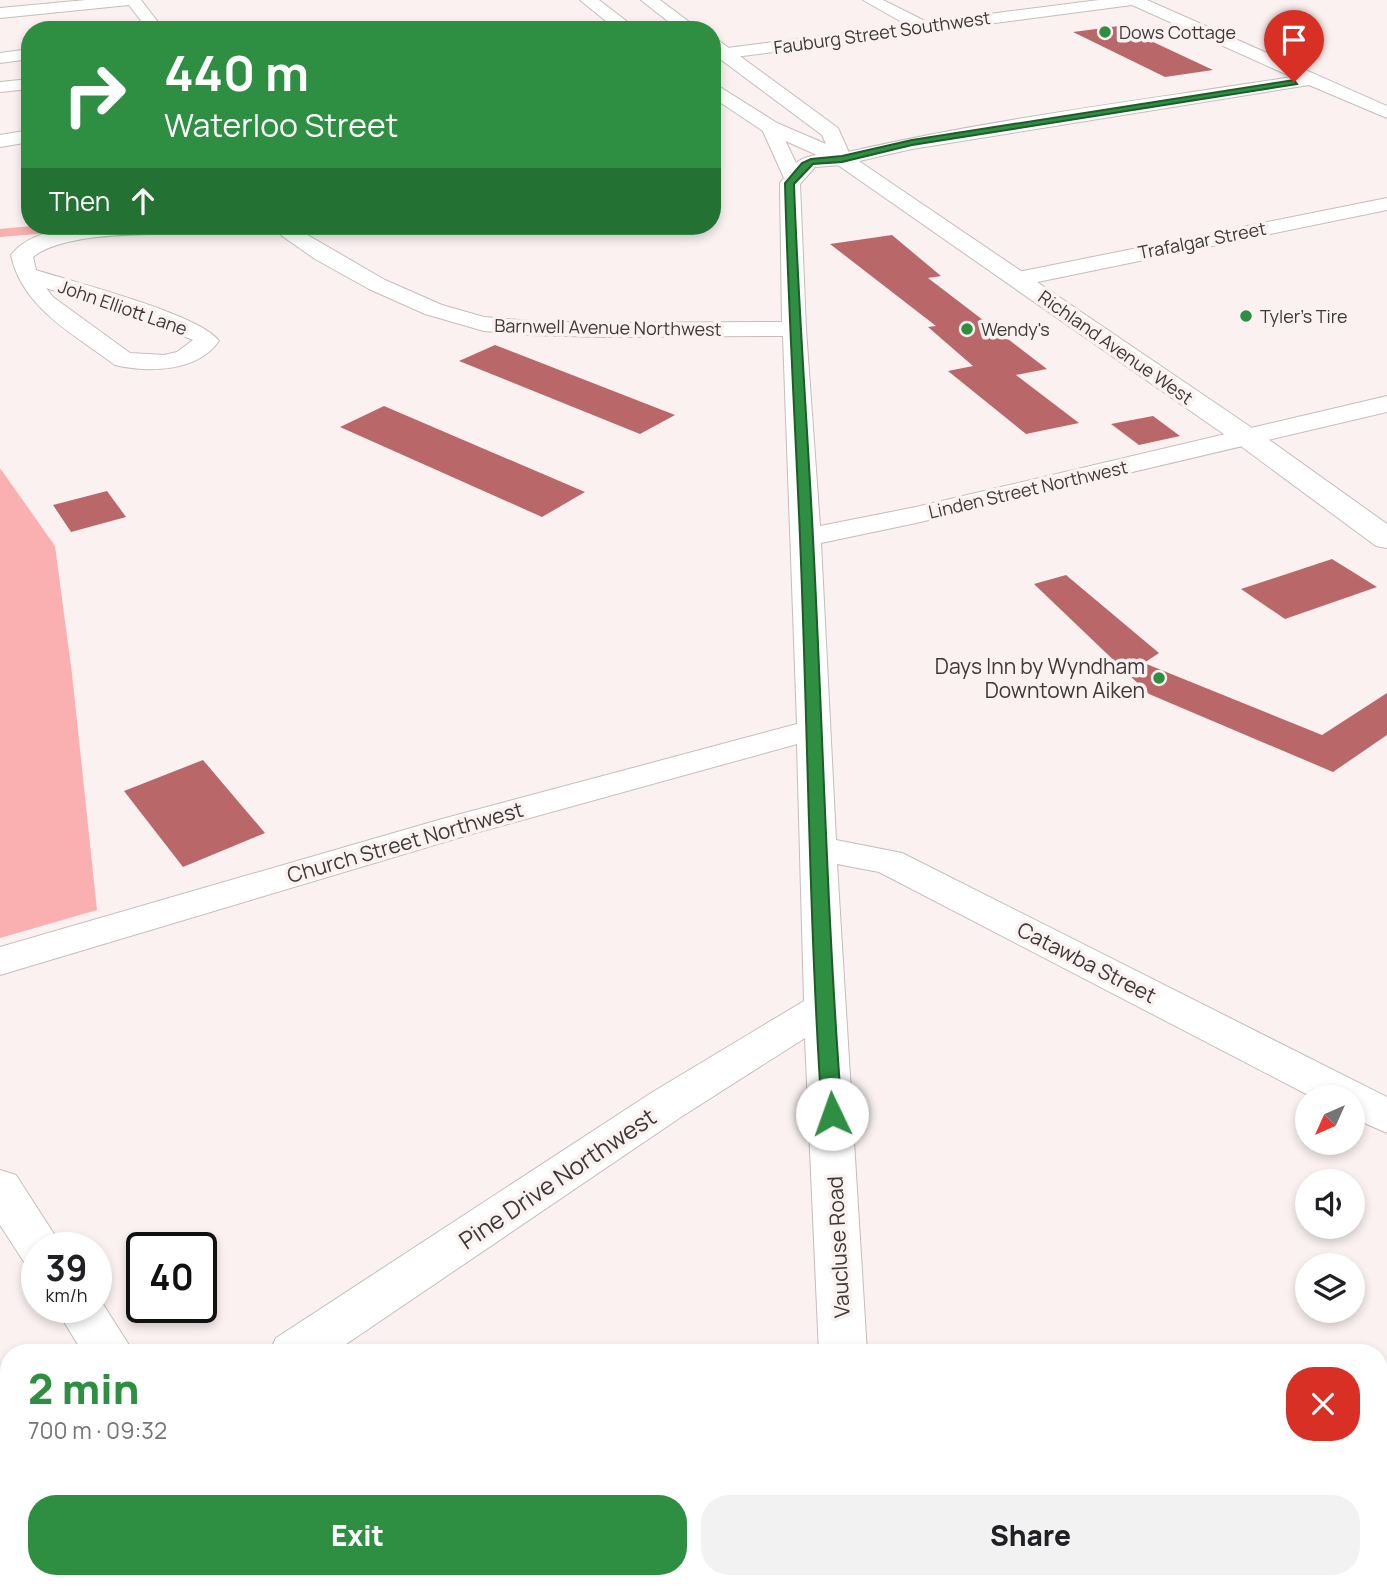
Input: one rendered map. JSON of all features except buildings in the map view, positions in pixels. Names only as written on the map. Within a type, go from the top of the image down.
[{"type":"main road","points":[[588,0],[617,21]]},
{"type":"main road","points":[[649,0],[678,21]]},
{"type":"main road","name":"Richland Avenue West","points":[[721,54],[831,132],[842,159]]},
{"type":"main road","name":"Richland Avenue West","points":[[721,94],[768,126],[842,159],[1248,438],[1387,539]]},
{"type":"main road","points":[[768,126],[797,124],[808,121],[811,116]]},
{"type":"street","points":[[0,13],[73,3],[133,0],[149,21]]},
{"type":"street","points":[[871,0],[924,27]]},
{"type":"street","points":[[1134,0],[1387,113]]},
{"type":"street","name":"Fauburg Street Southwest","points":[[721,51],[1134,0]]},
{"type":"street","points":[[73,3],[85,21]]},
{"type":"street","points":[[0,58],[21,55]]},
{"type":"street","points":[[768,126],[793,177],[811,162],[842,159],[912,143],[1312,79]]},
{"type":"street","points":[[0,87],[21,85]]},
{"type":"street","points":[[0,141],[21,138]]},
{"type":"street","name":"Vaucluse Road","points":[[793,177],[790,183],[794,329],[807,537],[824,1008],[843,1344]]},
{"type":"street","name":"Trafalgar Street","points":[[1018,279],[1085,263],[1387,204]]},
{"type":"street","points":[[26,274],[22,255],[26,249],[52,238],[72,235]]},
{"type":"street","name":"Barnwell Avenue Northwest","points":[[293,235],[351,270],[414,300],[483,324],[611,331],[794,329]]},
{"type":"street","name":"John Elliott Lane","points":[[26,274],[194,331],[207,341],[185,357],[163,362],[124,360],[45,302],[26,274]]},
{"type":"street","name":"Linden Street Northwest","points":[[807,537],[916,515],[1387,404]]},
{"type":"street","name":"Church Street Northwest","points":[[0,961],[480,820],[813,730]]},
{"type":"street","name":"Catawba Street","points":[[819,849],[889,862],[1326,1085]]},
{"type":"street","name":"Pine Drive Northwest","points":[[307,1344],[676,1098],[824,1008]]},
{"type":"street","name":"Catawba Street","points":[[1365,1105],[1387,1116]]},
{"type":"street","points":[[0,1188],[29,1232]]},
{"type":"street","points":[[90,1323],[104,1344]]},
{"type":"shaded area","points":[[21,227],[21,235],[25,235],[0,237],[0,229]]},
{"type":"shaded area","points":[[0,468],[55,546],[72,674],[97,910],[0,938]]},
{"type":"place","name":"Dows Cottage","points":[[1105,32]]},
{"type":"place","name":"Tyler's Tire","points":[[1246,316]]},
{"type":"place","name":"Wendy's","points":[[967,329]]},
{"type":"place","name":"Days Inn by Wyndham Downtown Aiken","points":[[1159,678]]},
{"type":"route","points":[[832,1114],[824,1008],[807,537],[794,329],[790,183],[793,177],[811,162],[842,159],[912,143],[1294,82]]}]
